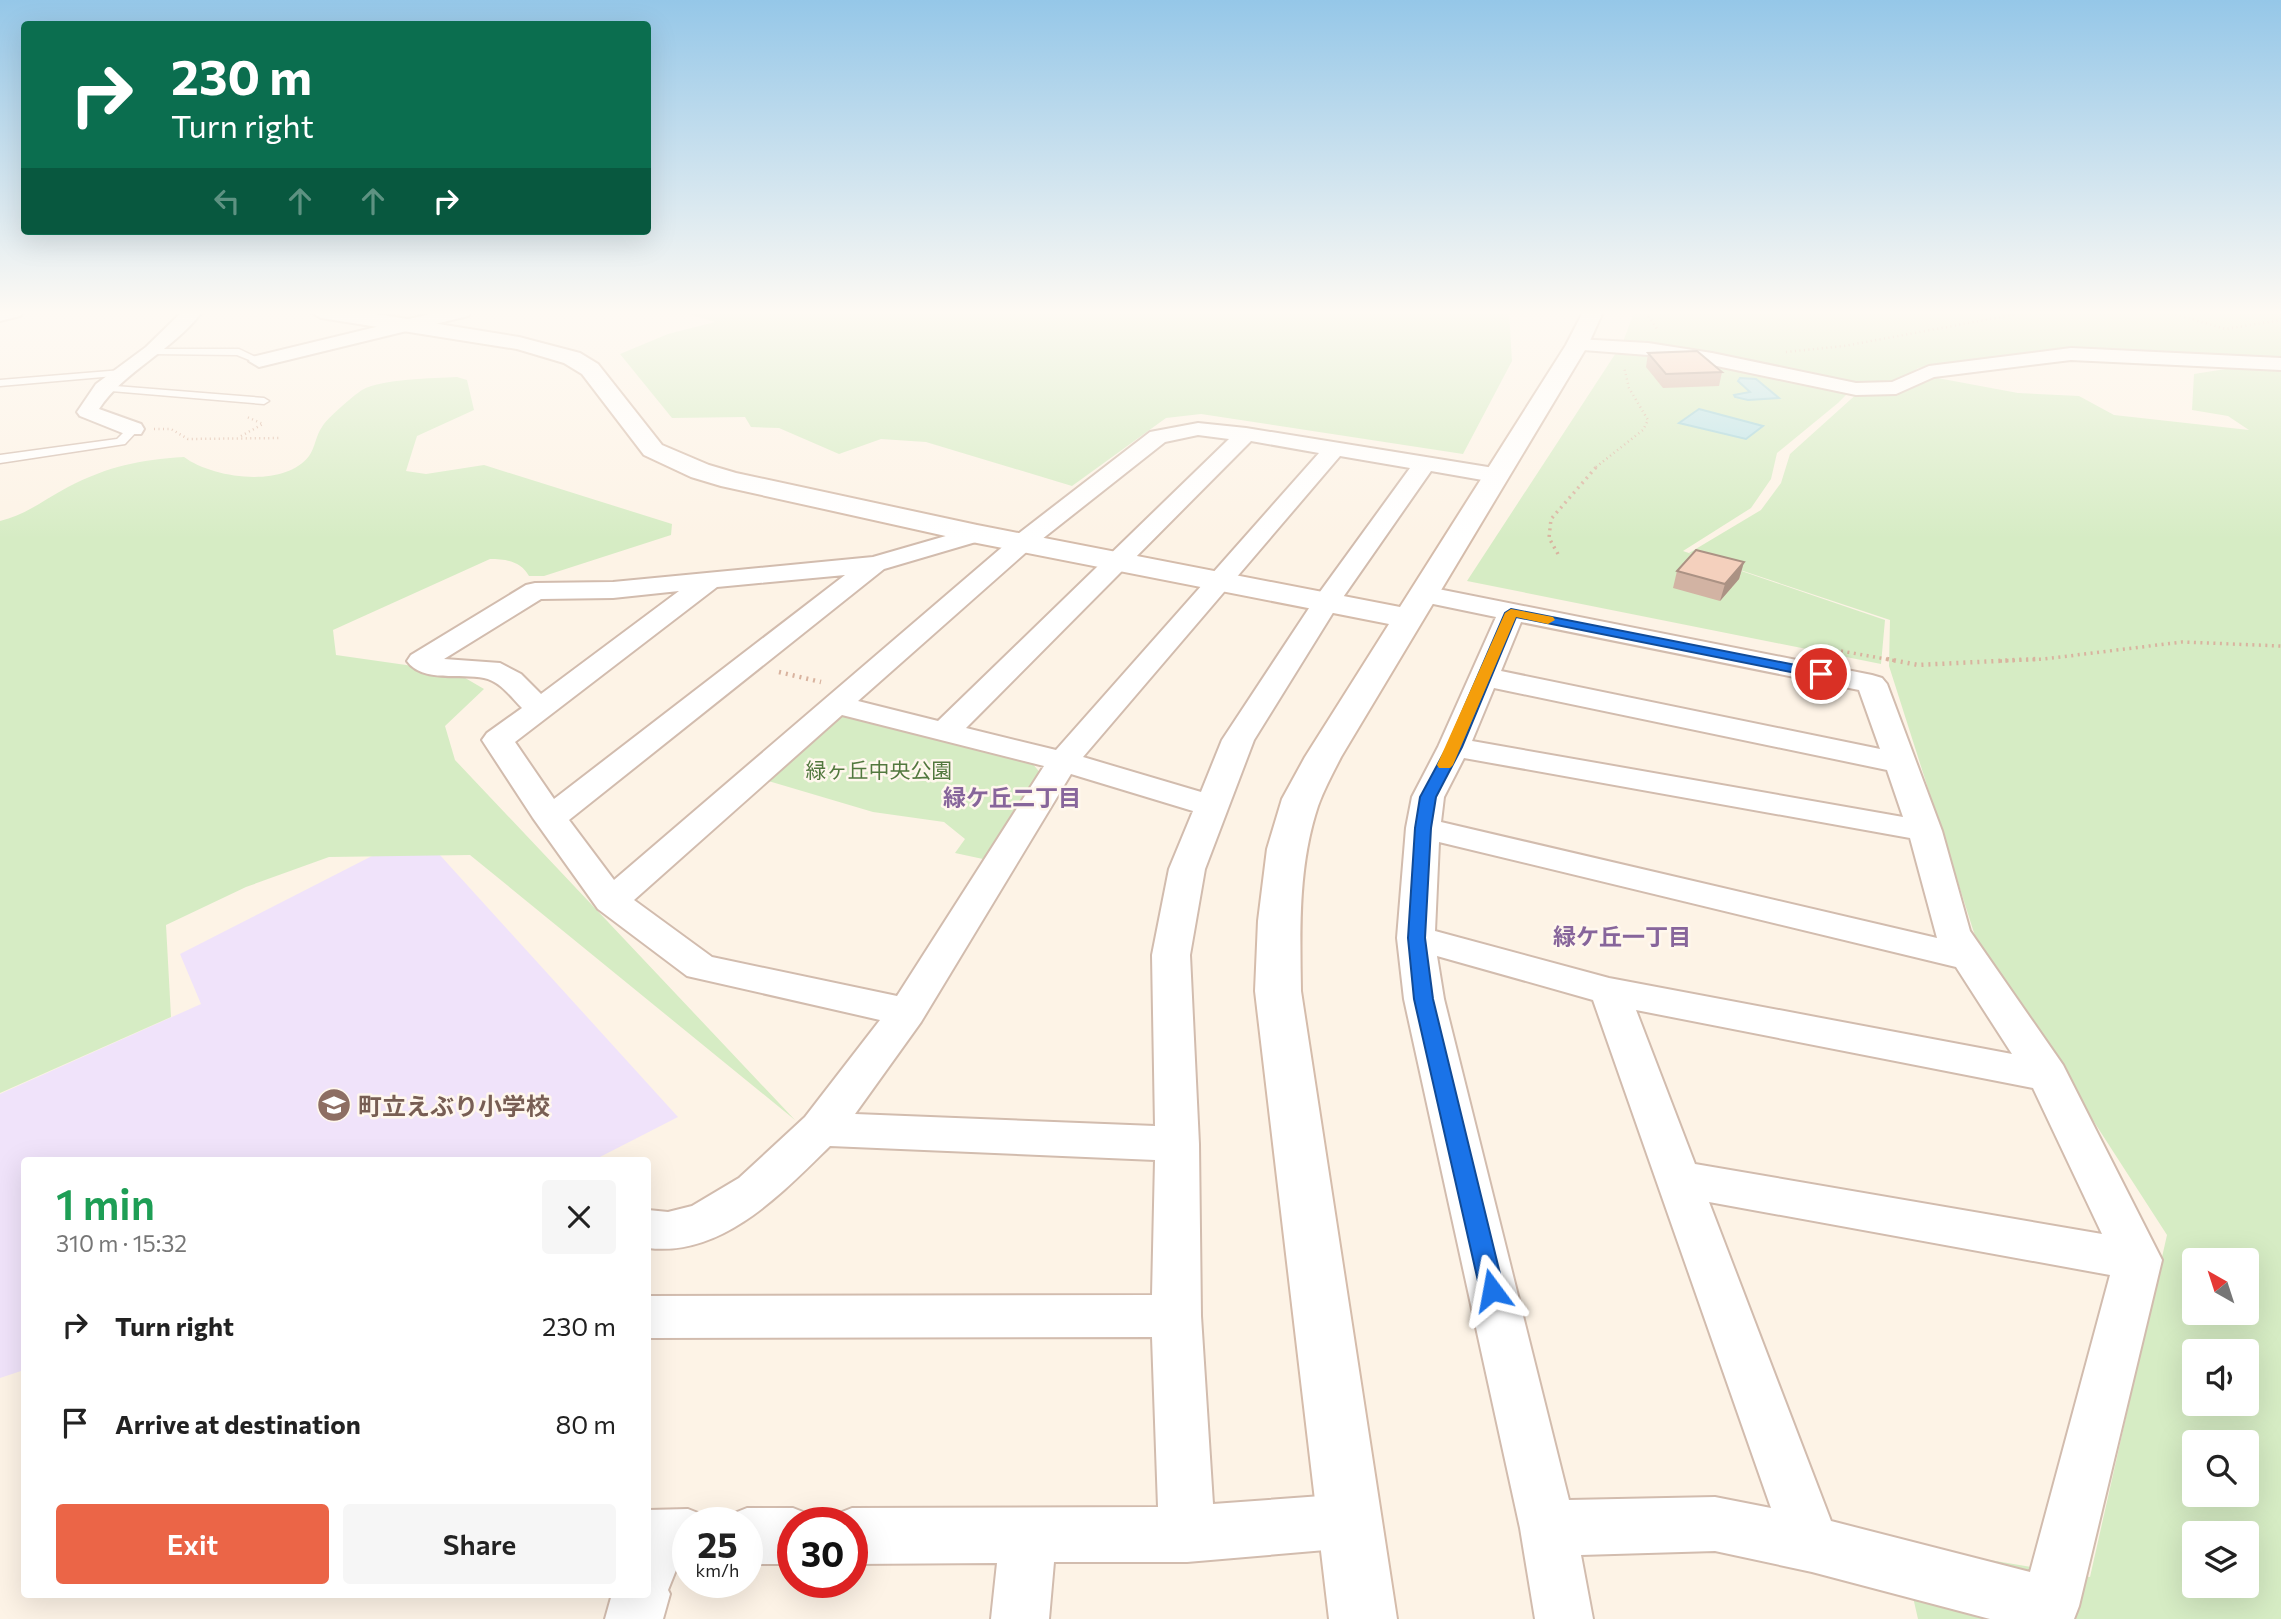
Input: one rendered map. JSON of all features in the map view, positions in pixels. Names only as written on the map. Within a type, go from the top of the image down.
[{"type":"street","points":[[103,388],[87,412],[133,429]]},
{"type":"street","points":[[604,388],[653,450],[700,471],[977,534],[1326,602],[1511,613],[1872,684],[1925,831],[1952,932],[2048,1076],[2138,1260],[2050,1606],[1812,1544],[1714,1524],[1548,1528]]},
{"type":"street","points":[[1363,1619],[1278,991],[1279,920],[1286,863],[1298,807],[1322,757],[1549,388]]},
{"type":"street","points":[[1849,388],[1885,388]]},
{"type":"street","points":[[611,901],[1023,542],[1158,438],[1198,429],[1246,434],[1494,475]]},
{"type":"street","points":[[945,731],[1246,434]]},
{"type":"street","points":[[651,1229],[668,1231],[705,1221],[755,1191],[820,1129],[907,1012],[1063,761],[1334,449]]},
{"type":"street","points":[[1187,1534],[1176,1316],[1177,1144],[1171,955],[1187,869],[1238,740],[1326,602],[1424,465]]},
{"type":"street","points":[[540,709],[511,680],[490,669],[448,668],[421,661],[535,591],[613,590],[875,564],[977,534]]},
{"type":"street","points":[[550,818],[875,564]]},
{"type":"street","points":[[708,582],[498,740],[550,818],[611,901],[700,967],[907,1012]]},
{"type":"street","points":[[1511,613],[1454,747],[1428,797],[1423,828],[1416,938],[1424,999],[1548,1528],[1564,1619]]},
{"type":"street","points":[[1485,677],[1901,763]]},
{"type":"street","points":[[844,697],[945,731],[1063,761],[1212,806]]},
{"type":"street","points":[[1454,747],[1925,831]]},
{"type":"street","points":[[1423,828],[1970,958]]},
{"type":"street","points":[[1416,938],[1609,991],[2048,1076]]},
{"type":"street","points":[[1609,991],[1812,1544]]},
{"type":"street","points":[[820,1129],[1177,1144]]},
{"type":"street","points":[[1678,1179],[2138,1260]]},
{"type":"street","points":[[651,1317],[1176,1316]]},
{"type":"street","points":[[868,1536],[1187,1534],[1349,1521]]},
{"type":"street","points":[[1020,1619],[1028,1535]]},
{"type":"street","points":[[634,1619],[640,1598]]},
{"type":"lane","points":[[103,388],[174,391],[264,401]]},
{"type":"lane","points":[[0,459],[121,442],[133,429]]},
{"type":"path","points":[[133,429],[171,429],[188,439],[281,438]]},
{"type":"path","points":[[1841,651],[1918,665],[2044,659],[2182,642],[2281,646]]},
{"type":"path","points":[[747,664],[844,697]]},
{"type":"shaded area","name":"町立えぶり小学校","points":[[419,832],[678,1117],[600,1157],[21,1157],[21,1371],[0,1378],[0,1094],[201,1004],[180,954]]},
{"type":"green space","points":[[368,388],[469,388],[474,410],[417,436],[406,471],[426,474],[484,465],[672,524],[671,535],[544,576],[529,576],[517,564],[507,560],[490,559],[333,630],[336,655],[455,672],[484,689],[445,726],[455,760],[795,1120],[470,855],[329,857],[246,887],[166,925],[171,1017],[0,1093],[0,521],[27,511],[83,480],[138,462],[184,457],[229,475],[248,477],[283,473],[298,466],[309,456],[325,423]]},
{"type":"green space","points":[[647,388],[1498,388],[1463,454],[1201,414],[1166,418],[1072,486],[926,442],[881,439],[839,454],[779,428],[751,427],[745,417],[672,418]]},
{"type":"green space","points":[[1593,388],[1853,388],[1777,453],[1771,479],[1751,508],[1683,551],[1885,620],[1881,664],[1467,581]]},
{"type":"green space","points":[[1989,388],[2018,393],[2079,396],[2114,415],[2249,430],[2228,416],[2192,410],[2193,388],[2281,388],[2281,1619],[1918,1619],[1901,1545],[2090,1577],[2167,1235],[1976,939],[1889,666],[1890,620],[1689,553],[1761,510],[1781,483],[1790,454],[1860,391]]},
{"type":"green space","name":"緑ヶ丘中央公園","points":[[845,715],[1032,763],[1042,775],[983,859],[955,853],[965,839],[944,822],[873,812],[765,780],[831,718]]},
{"type":"water","points":[[1745,388],[1766,388],[1779,398],[1748,400],[1734,395],[1750,392]]},
{"type":"water","points":[[1699,409],[1763,426],[1746,439],[1679,423]]},
{"type":"building","points":[[1696,550],[1744,562],[1725,584],[1677,571]]},
{"type":"slow traffic","points":[[1445,765],[1511,613],[1548,620]]},
{"type":"place","name":"町立えぶり小学校","points":[[334,1105]]},
{"type":"district","name":"緑ケ丘二丁目","points":[[1012,797]]},
{"type":"district","name":"緑ケ丘一丁目","points":[[1622,936]]},
{"type":"route","points":[[1492,1290],[1424,999],[1416,938],[1423,828],[1428,797],[1454,747],[1511,613],[1821,674]]}]
